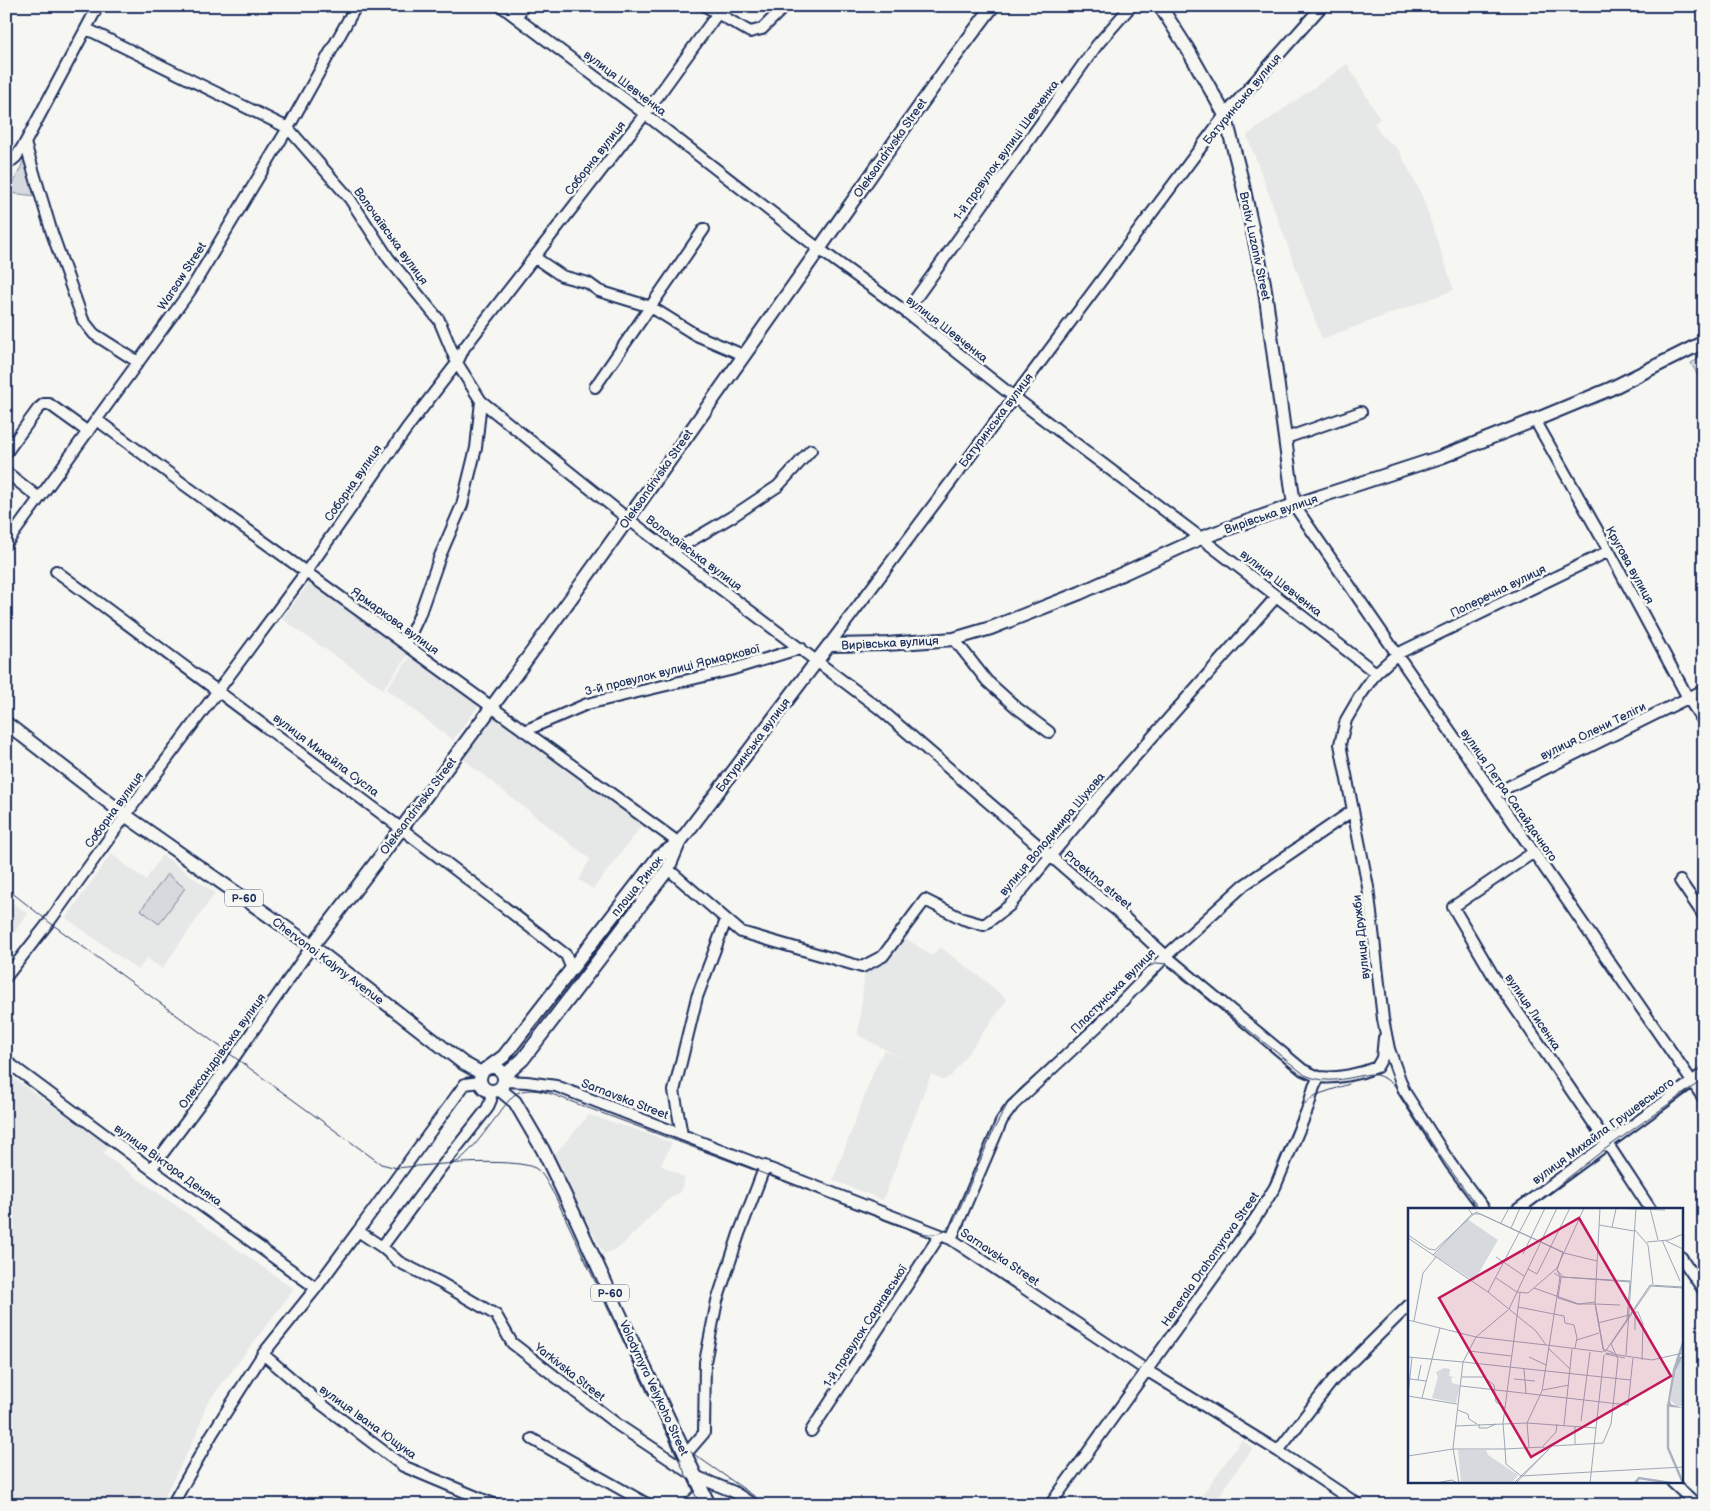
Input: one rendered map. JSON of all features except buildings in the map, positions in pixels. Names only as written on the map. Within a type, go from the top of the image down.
[{"type":"main road","name":"Oleksandrivska Street","points":[[312,946],[492,707],[628,519],[948,66],[994,6]]},
{"type":"main road","name":"Brativ Luzaniv Street","points":[[1160,6],[1187,48],[1225,115],[1242,181],[1264,282],[1294,505]]},
{"type":"main road","name":"Вирівська вулиця","points":[[829,646],[954,639],[990,628],[1080,593],[1202,538],[1294,505],[1441,457],[1535,420],[1610,389],[1704,342]]},
{"type":"main road","name":"Батуринська вулиця","points":[[679,842],[829,646]]},
{"type":"main road","name":"Chervonoi Kalyny Avenue","points":[[6,723],[125,815],[312,946],[463,1063],[483,1074]]},
{"type":"main road","name":"площа Ринок","points":[[499,1084],[523,1059],[668,868],[679,842]]},
{"type":"main road","name":"площа Ринок","points":[[483,1074],[504,1056],[659,856],[679,842]]},
{"type":"main road","name":"Р-60","points":[[498,1069],[499,1084],[482,1086],[483,1074],[498,1069]]},
{"type":"main road","name":"Volodymyra Velykoho Street","points":[[499,1084],[515,1102],[543,1150],[574,1212],[709,1505]]},
{"type":"street","points":[[6,164],[16,157],[25,143],[98,6]]},
{"type":"street","name":"Warsaw Street","points":[[6,544],[190,291],[288,128],[356,6]]},
{"type":"street","name":"вулиця Шевченка","points":[[501,6],[646,114],[819,249],[906,312],[1376,673]]},
{"type":"street","points":[[516,17],[524,6]]},
{"type":"street","points":[[705,6],[721,10],[750,32],[762,29],[787,6]]},
{"type":"street","name":"1-й провулок вулиці Шевченка","points":[[906,312],[1097,45],[1131,6]]},
{"type":"street","name":"Батуринська вулиця","points":[[829,646],[1225,115],[1322,6]]},
{"type":"street","name":"Соборна вулиця","points":[[6,978],[306,572],[407,428],[457,363],[464,348],[646,114],[721,10]]},
{"type":"street","name":"Волочаївська вулиця","points":[[87,28],[288,128],[350,199],[389,259],[439,320],[457,363],[482,401],[628,519],[816,661]]},
{"type":"street","points":[[25,143],[52,233],[83,320],[94,334],[138,362]]},
{"type":"street","points":[[595,387],[704,229]]},
{"type":"street","points":[[534,257],[562,276],[588,283],[599,292],[651,308],[696,335],[743,355]]},
{"type":"street","points":[[406,644],[419,616],[440,556],[462,505],[476,448],[482,401]]},
{"type":"street","points":[[6,453],[38,409],[44,404],[49,404],[88,432]]},
{"type":"street","points":[[1286,438],[1361,412]]},
{"type":"street","name":"Ярмаркова вулиця","points":[[97,420],[679,842]]},
{"type":"street","name":"Кругова вулиця","points":[[1535,420],[1609,551],[1688,698],[1704,722]]},
{"type":"street","points":[[672,552],[734,516],[778,486],[811,450]]},
{"type":"street","points":[[6,472],[39,498]]},
{"type":"street","name":"вулиця Петра Сагайдачного","points":[[1294,505],[1704,1099]]},
{"type":"street","name":"Поперечна вулиця","points":[[1397,654],[1609,551]]},
{"type":"street","name":"вулиця Михайла Сусла","points":[[56,571],[402,828],[566,955],[572,969]]},
{"type":"street","name":"вулиця Володимира Шухова","points":[[668,868],[741,932],[862,966],[883,956],[925,900],[963,919],[984,925],[1008,906],[1100,795],[1277,596]]},
{"type":"street","points":[[954,639],[987,681],[1049,732]]},
{"type":"street","name":"3-й провулок вулиці Ярмаркової","points":[[524,731],[587,704],[730,670],[801,648]]},
{"type":"street","name":"вулиця Дружби","points":[[1397,654],[1376,673],[1346,720],[1340,744],[1368,887],[1383,1020],[1389,1049],[1404,1091],[1450,1163],[1484,1208]]},
{"type":"street","name":"Proektna street","points":[[816,661],[880,709],[1049,856],[1116,910],[1166,956],[1303,1070],[1319,1078]]},
{"type":"street","name":"вулиця Олени Теліги","points":[[1494,794],[1704,690]]},
{"type":"street","name":"Пластунська вулиця","points":[[951,1239],[1007,1112],[1101,1022],[1166,956],[1244,885],[1352,811]]},
{"type":"street","name":"вулиця Лисенка","points":[[1534,852],[1454,907],[1494,977],[1650,1208]]},
{"type":"street","points":[[1680,881],[1704,916]]},
{"type":"street","points":[[682,1135],[674,1092],[697,997],[726,920]]},
{"type":"street","name":"Олександрівська вулиця","points":[[151,1169],[231,1062],[312,946]]},
{"type":"street","points":[[1377,1067],[1382,1058],[1384,1042],[1383,1020]]},
{"type":"street","name":"вулиця Віктора Деняка","points":[[6,1061],[316,1288]]},
{"type":"street","points":[[1319,1078],[1352,1074],[1382,1066],[1390,1067],[1397,1073]]},
{"type":"street","name":"вулиця Михайла Грушевського","points":[[1520,1208],[1704,1073]]},
{"type":"street","points":[[172,1505],[212,1434],[263,1354],[316,1288],[465,1084],[483,1074]]},
{"type":"street","name":"Henerala Drahomyrova Street","points":[[1050,1505],[1249,1228],[1275,1187],[1319,1078]]},
{"type":"street","name":"Sarnavska Street","points":[[499,1084],[527,1082],[556,1086],[951,1239],[1146,1370],[1278,1451],[1360,1505]]},
{"type":"street","points":[[382,1247],[487,1109],[499,1084]]},
{"type":"street","points":[[685,1455],[704,1433],[705,1362],[717,1301],[739,1234],[765,1166]]},
{"type":"street","name":"Yarkivska Street","points":[[358,1231],[382,1247],[399,1262],[441,1283],[496,1316],[512,1342],[618,1425],[695,1476],[734,1492],[754,1505]]},
{"type":"street","name":"1-й провулок Сарнавської","points":[[811,1431],[940,1235]]},
{"type":"street","points":[[1682,1258],[1704,1291]]},
{"type":"street","points":[[1278,1451],[1333,1380],[1408,1306]]},
{"type":"street","name":"вулиця Івана Ющука","points":[[263,1354],[320,1403],[403,1466],[496,1505]]},
{"type":"street","points":[[532,1439],[649,1505]]},
{"type":"street","points":[[1674,1484],[1697,1505]]},
{"type":"street","points":[[688,1505],[702,1491]]},
{"type":"shaded area","points":[[1347,64],[1380,119],[1374,123],[1381,135],[1399,150],[1422,196],[1454,290],[1322,339],[1247,135]]},
{"type":"shaded area","points":[[25,158],[37,196],[9,193]]},
{"type":"shaded area","points":[[1704,356],[1704,387],[1691,363]]},
{"type":"shaded area","points":[[309,583],[408,655],[383,689],[282,619]]},
{"type":"shaded area","points":[[411,656],[479,705],[453,740],[386,689]]},
{"type":"shaded area","points":[[493,714],[643,824],[593,889],[579,880],[590,859],[463,759]]},
{"type":"shaded area","points":[[111,854],[146,880],[162,855],[215,893],[162,969],[147,958],[138,970],[66,918]]},
{"type":"shaded area","points":[[663,859],[666,859],[668,862],[517,1058],[511,1057]]},
{"type":"shaded area","points":[[167,874],[185,888],[159,924],[141,910]]},
{"type":"shaded area","points":[[6,898],[28,914],[6,943]]},
{"type":"shaded area","points":[[904,937],[932,956],[940,947],[988,983],[1007,1000],[951,1076],[944,1080],[931,1074],[883,1200],[833,1180],[875,1068],[884,1050],[905,1060],[858,1035],[865,971],[883,964]]},
{"type":"shaded area","points":[[6,1073],[109,1146],[103,1154],[294,1289],[206,1405],[198,1431],[160,1505],[6,1505]]},
{"type":"shaded area","points":[[589,1115],[672,1143],[661,1165],[685,1178],[680,1192],[666,1201],[620,1247],[604,1254],[553,1156]]},
{"type":"shaded area","points":[[1242,1440],[1253,1448],[1225,1486],[1216,1505],[1195,1505]]},
{"type":"tram line","points":[[6,888],[49,922],[381,1164],[397,1168],[489,1162],[524,1165],[538,1170],[555,1196],[700,1505]]},
{"type":"tram line","points":[[451,1165],[467,1154],[514,1095],[526,1090],[533,1090],[554,1095],[922,1233],[933,1234],[941,1232],[955,1219],[993,1131],[1007,1105],[1020,1089],[1051,1062],[1148,967],[1157,963],[1166,964],[1175,969],[1305,1075],[1321,1080],[1346,1079],[1370,1074],[1386,1079],[1395,1086],[1443,1160],[1479,1208]]},
{"type":"tram line","points":[[1530,1208],[1601,1152],[1704,1079]]},
{"type":"tram line","points":[[1043,1505],[1254,1211],[1273,1179],[1303,1105],[1316,1095],[1349,1084]]},
{"type":"tram line","points":[[669,1433],[685,1448],[767,1505]]}]
